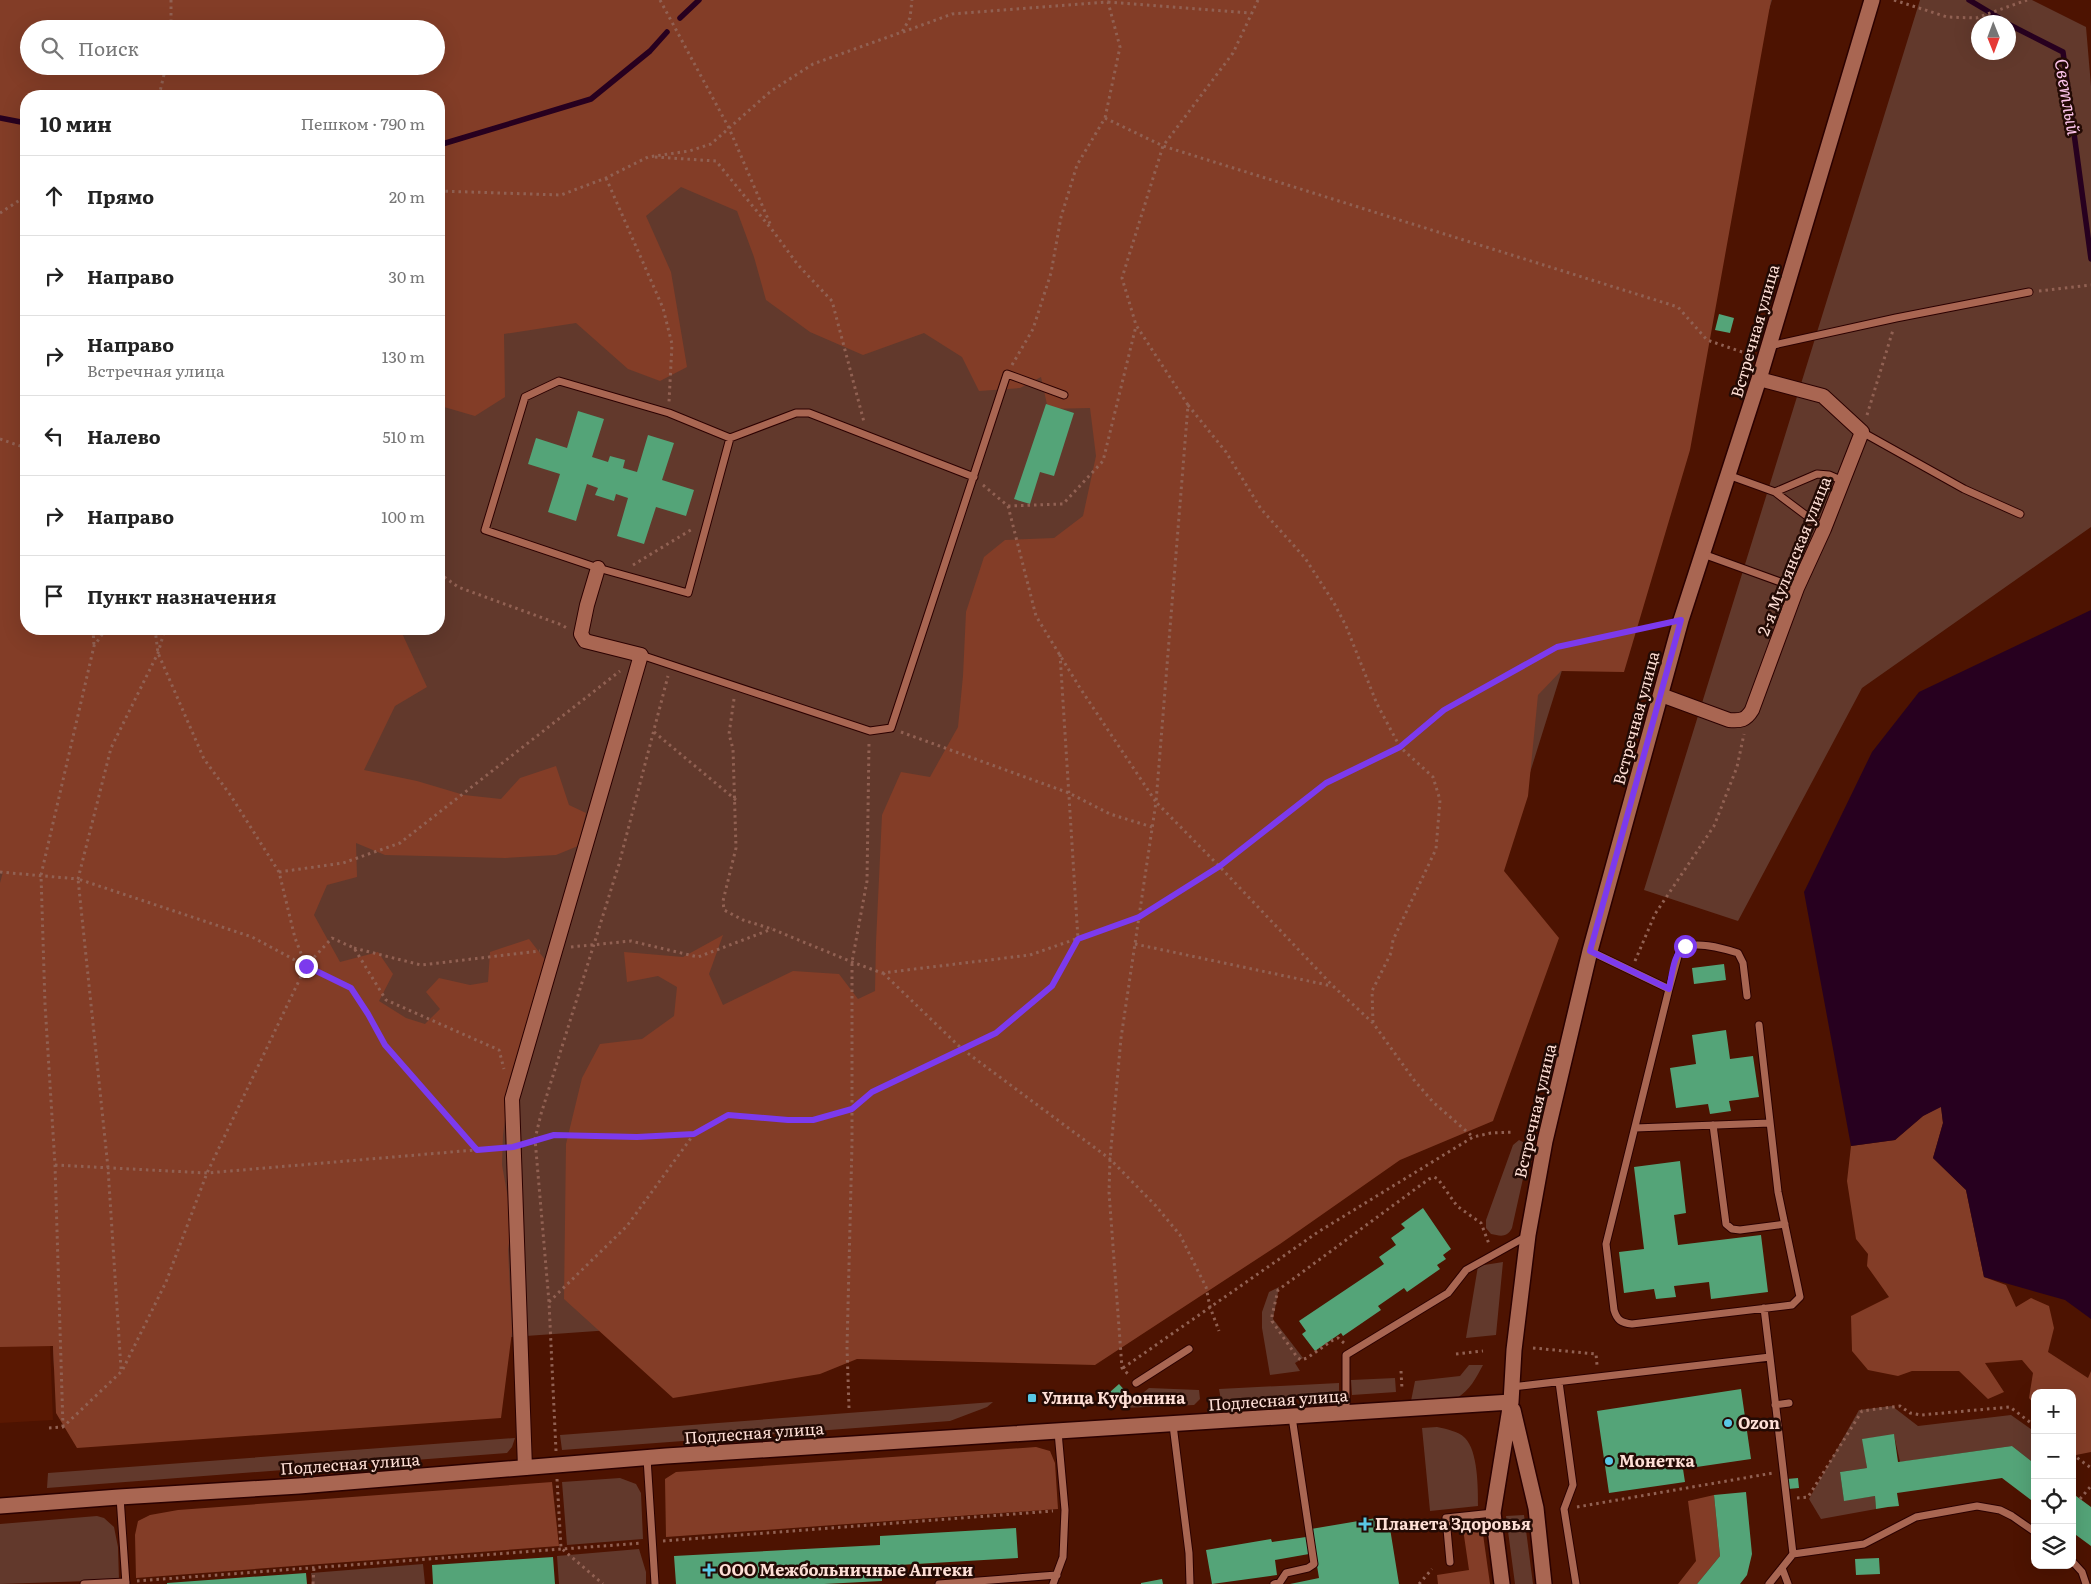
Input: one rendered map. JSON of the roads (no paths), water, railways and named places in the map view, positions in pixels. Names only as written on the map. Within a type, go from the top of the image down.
[{"type":"main road","name":"Встречная улица","points":[[1511,1394],[1514,1350],[1528,1235],[1545,1141],[1590,951],[1681,620],[1759,379],[1872,0]]},
{"type":"main road","name":"Подлесная улица","points":[[0,1506],[299,1486],[647,1458],[1346,1413],[1511,1394]]},
{"type":"main road","points":[[1502,1584],[1493,1513],[1511,1394]]},
{"type":"main road","points":[[1511,1394],[1536,1508],[1544,1584]]},
{"type":"street","points":[[1759,379],[1823,396],[1862,432]]},
{"type":"street","name":"2-я Мулянская улица","points":[[1660,695],[1729,720],[1740,721],[1747,718],[1752,710],[1797,588],[1824,529],[1862,432]]},
{"type":"street","points":[[526,1468],[512,1099],[641,655],[585,640],[581,634],[598,568]]},
{"type":"lane","points":[[1767,353],[1896,318],[2029,292]]},
{"type":"lane","points":[[641,655],[870,731],[890,728],[1007,374],[1064,394]]},
{"type":"lane","points":[[730,438],[688,593],[598,568],[485,530],[526,397],[559,381],[669,413],[730,438],[802,412],[809,413],[974,477]]},
{"type":"lane","points":[[1862,432],[1964,489],[2020,514]]},
{"type":"lane","points":[[1775,492],[1817,474],[1829,475],[1844,480]]},
{"type":"lane","points":[[1728,475],[1775,492],[1824,529]]},
{"type":"lane","points":[[1703,554],[1797,588]]},
{"type":"lane","points":[[1747,996],[1743,963],[1738,953],[1694,945],[1685,946],[1680,949],[1606,1244],[1616,1318],[1622,1323],[1632,1324],[1792,1305],[1800,1297],[1778,1192],[1759,1025]]},
{"type":"lane","points":[[1590,951],[1669,989]]},
{"type":"lane","points":[[1635,1128],[1770,1123]]},
{"type":"lane","points":[[1713,1125],[1726,1224],[1732,1229],[1740,1230],[1785,1224]]},
{"type":"lane","points":[[1346,1413],[1346,1355],[1448,1293],[1466,1270],[1528,1235]]},
{"type":"lane","points":[[1764,1308],[1792,1554],[1769,1584]]},
{"type":"lane","points":[[1136,1383],[1189,1349]]},
{"type":"lane","points":[[1511,1394],[1559,1382],[1770,1357]]},
{"type":"lane","points":[[1559,1382],[1573,1485],[1564,1509],[1576,1584]]},
{"type":"lane","points":[[1775,1405],[1789,1403]]},
{"type":"lane","points":[[1274,1584],[1280,1582],[1286,1573],[1308,1568],[1314,1564],[1292,1417]]},
{"type":"lane","points":[[1173,1425],[1178,1491],[1189,1553],[1190,1584]]},
{"type":"lane","points":[[1053,1584],[1063,1558],[1065,1510],[1058,1432]]},
{"type":"lane","points":[[647,1458],[655,1584]]},
{"type":"lane","points":[[84,1584],[126,1583],[120,1497]]},
{"type":"lane","points":[[1792,1554],[1864,1544],[1916,1517],[1977,1506],[2000,1510],[2031,1529]]},
{"type":"lane","points":[[1450,1562],[1446,1518],[1493,1513]]},
{"type":"lane","points":[[2076,1566],[2082,1572],[2086,1584]]},
{"type":"lane","points":[[1782,1568],[1788,1584]]},
{"type":"lane","points":[[939,1584],[1057,1574]]},
{"type":"waterway","points":[[680,18],[699,0]]},
{"type":"waterway","name":"Светлый","points":[[1969,0],[1994,15]]},
{"type":"waterway","name":"Светлый","points":[[2016,28],[2063,52],[2091,259]]},
{"type":"waterway","points":[[445,143],[591,99],[650,51],[667,32]]},
{"type":"waterway","points":[[0,118],[20,122]]},
{"type":"place","name":"Улица Куфонина","points":[[1032,1398]]},
{"type":"place","name":"Ozon","points":[[1728,1423]]},
{"type":"place","name":"Монетка","points":[[1609,1461]]},
{"type":"place","name":"Планета Здоровья","points":[[1365,1524]]},
{"type":"place","name":"ООО Межбольничные Аптеки","points":[[709,1570]]}]
